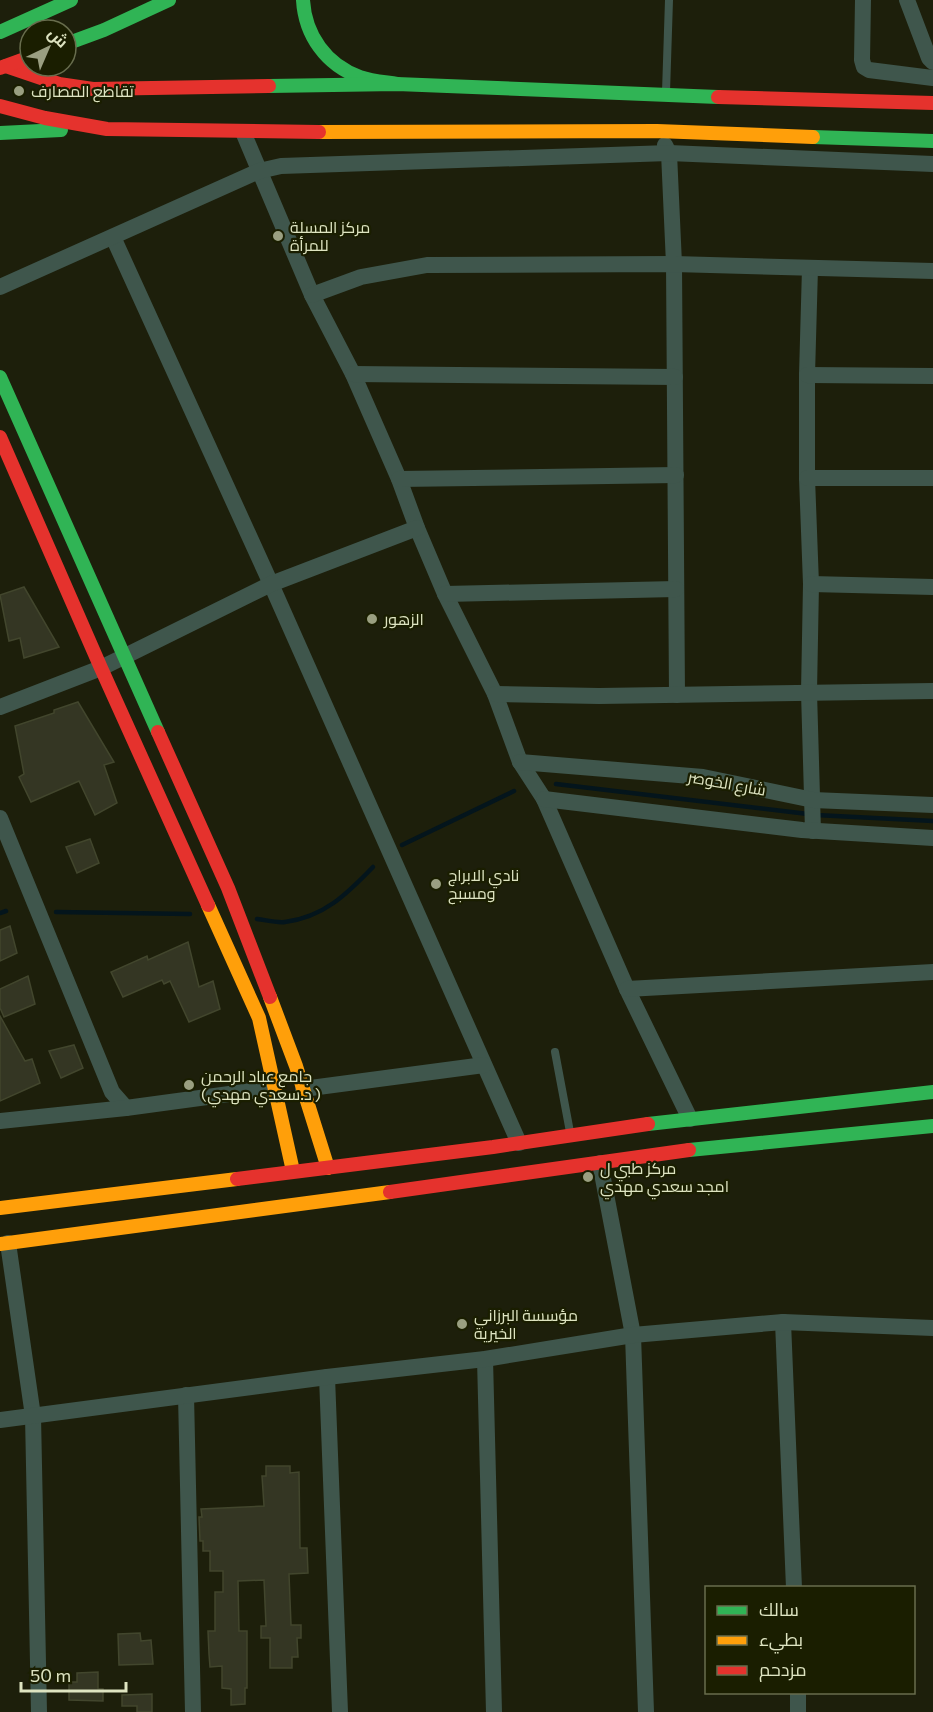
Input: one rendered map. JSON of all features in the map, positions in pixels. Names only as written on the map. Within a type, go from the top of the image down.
[{"type":"main road","points":[[78,40],[169,0]]},
{"type":"main road","points":[[303,0],[310,34],[330,58],[344,70],[359,77],[397,84]]},
{"type":"main road","points":[[9,13],[66,2]]},
{"type":"main road","points":[[0,32],[66,2]]},
{"type":"main road","points":[[2,66],[18,61]]},
{"type":"main road","points":[[2,66],[56,84],[93,89],[397,84],[652,104],[666,96],[933,103]]},
{"type":"main road","points":[[652,104],[657,131]]},
{"type":"main road","points":[[0,106],[94,128]]},
{"type":"main road","points":[[0,133],[94,128],[243,132],[657,131],[933,141]]},
{"type":"main road","points":[[0,377],[228,888],[303,1089],[328,1168]]},
{"type":"main road","points":[[0,437],[101,668],[259,1018],[293,1171]]},
{"type":"main road","points":[[0,1208],[328,1168],[690,1119],[933,1092]]},
{"type":"main road","points":[[4,1243],[672,1152],[933,1126]]},
{"type":"street","points":[[863,0],[862,60],[864,67],[870,70],[933,78]]},
{"type":"street","points":[[907,0],[929,58],[933,62]]},
{"type":"street","points":[[657,131],[669,153],[674,264],[677,694]]},
{"type":"street","points":[[243,132],[312,295],[354,374],[446,594],[495,694],[520,762],[544,799],[627,989],[690,1119]]},
{"type":"street","points":[[0,287],[260,171],[293,165],[669,153],[933,164]]},
{"type":"street","points":[[113,237],[271,584],[519,1143]]},
{"type":"street","points":[[312,295],[361,277],[427,265],[674,264],[933,271]]},
{"type":"street","points":[[810,268],[807,478],[811,584],[809,692],[813,831]]},
{"type":"street","points":[[354,374],[675,377]]},
{"type":"street","points":[[807,375],[933,376]]},
{"type":"street","points":[[399,479],[676,475]]},
{"type":"street","points":[[807,478],[933,478]]},
{"type":"street","points":[[0,707],[101,668],[271,584],[417,528]]},
{"type":"street","points":[[811,584],[933,587]]},
{"type":"street","points":[[446,594],[676,589]]},
{"type":"street","points":[[495,694],[599,696],[933,691]]},
{"type":"street","name":"شارع الخوصر","points":[[520,762],[703,777],[813,800],[933,805]]},
{"type":"street","points":[[544,799],[813,831],[933,838]]},
{"type":"street","points":[[0,818],[112,1092],[126,1108]]},
{"type":"street","points":[[627,989],[933,972]]},
{"type":"street","points":[[303,1089],[484,1065]]},
{"type":"street","points":[[0,1121],[126,1108],[273,1088]]},
{"type":"street","points":[[600,1162],[633,1335],[646,1712]]},
{"type":"street","points":[[4,1243],[33,1416],[39,1712]]},
{"type":"street","points":[[783,1323],[794,1586]]},
{"type":"street","points":[[0,1420],[327,1377],[485,1359],[633,1335],[783,1323],[933,1328]]},
{"type":"street","points":[[485,1359],[494,1712]]},
{"type":"street","points":[[327,1377],[340,1712]]},
{"type":"street","points":[[186,1395],[193,1712]]},
{"type":"street","points":[[798,1694],[798,1712]]},
{"type":"lane","points":[[666,96],[669,0]]},
{"type":"lane","points":[[555,1053],[571,1136]]},
{"type":"building","points":[[24,587],[59,647],[24,658],[20,638],[9,641],[0,595]]},
{"type":"building","points":[[78,702],[114,762],[104,765],[117,803],[95,815],[79,781],[31,802],[19,777],[24,774],[15,726]]},
{"type":"building","points":[[90,839],[99,863],[77,873],[66,847]]},
{"type":"building","points":[[10,926],[17,953],[0,961],[0,930]]},
{"type":"building","points":[[188,942],[199,987],[213,981],[220,1009],[189,1022],[170,981],[164,984],[162,980],[123,997],[111,972],[147,956],[148,960]]},
{"type":"building","points":[[28,976],[35,1004],[4,1017],[0,1008],[0,989]]},
{"type":"building","points":[[0,1016],[25,1061],[32,1059],[40,1083],[0,1101]]},
{"type":"building","points":[[74,1045],[83,1068],[61,1078],[49,1051]]},
{"type":"building","points":[[266,1466],[290,1466],[290,1473],[299,1472],[300,1548],[307,1548],[308,1573],[289,1574],[291,1625],[301,1625],[301,1638],[297,1638],[298,1657],[292,1657],[292,1668],[270,1668],[270,1638],[261,1638],[261,1626],[266,1626],[264,1580],[238,1581],[239,1631],[247,1631],[247,1688],[245,1688],[245,1704],[231,1705],[231,1689],[222,1688],[222,1666],[210,1667],[209,1654],[208,1631],[215,1631],[215,1592],[223,1592],[223,1571],[210,1571],[210,1551],[203,1551],[203,1541],[200,1541],[199,1517],[202,1517],[201,1509],[264,1506],[262,1476],[266,1476]]},
{"type":"building","points":[[140,1633],[141,1641],[151,1640],[153,1664],[119,1665],[118,1634]]},
{"type":"building","points":[[98,1672],[98,1689],[103,1689],[103,1701],[69,1700],[69,1682],[77,1682],[77,1673]]},
{"type":"building","points":[[152,1694],[152,1712],[137,1712],[137,1706],[122,1706],[122,1695]]},
{"type":"waterway","points":[[556,784],[808,814]]},
{"type":"waterway","points":[[402,845],[514,791]]},
{"type":"waterway","points":[[816,815],[933,821]]},
{"type":"waterway","points":[[257,919],[285,922],[312,915],[334,903],[373,867]]},
{"type":"waterway","points":[[0,913],[6,911]]},
{"type":"waterway","points":[[56,912],[190,914]]},
{"type":"traffic: fast","points":[[0,32],[71,0]]},
{"type":"traffic: fast","points":[[78,40],[169,0]]},
{"type":"traffic: fast","points":[[303,0],[313,37],[328,57],[348,72],[360,77],[397,84]]},
{"type":"traffic: fast","points":[[269,86],[397,84],[718,97]]},
{"type":"traffic: fast","points":[[0,133],[61,130]]},
{"type":"traffic: fast","points":[[813,137],[933,141]]},
{"type":"traffic: fast","points":[[0,377],[158,732]]},
{"type":"traffic: fast","points":[[648,1124],[933,1092]]},
{"type":"traffic: fast","points":[[689,1150],[933,1126]]},
{"type":"traffic: slow","points":[[319,132],[657,131],[813,137]]},
{"type":"traffic: slow","points":[[208,905],[259,1018],[293,1171]]},
{"type":"traffic: slow","points":[[270,997],[296,1066],[328,1168]]},
{"type":"traffic: slow","points":[[0,1208],[237,1179]]},
{"type":"traffic: slow","points":[[0,1244],[390,1192]]},
{"type":"traffic: jam","points":[[0,68],[18,61]]},
{"type":"traffic: jam","points":[[6,66],[59,84],[93,89],[269,86]]},
{"type":"traffic: jam","points":[[718,97],[933,103]]},
{"type":"traffic: jam","points":[[0,106],[45,118],[107,129],[319,132]]},
{"type":"traffic: jam","points":[[0,437],[208,905]]},
{"type":"traffic: jam","points":[[158,732],[228,888],[270,997]]},
{"type":"traffic: jam","points":[[237,1179],[493,1147],[648,1124]]},
{"type":"traffic: jam","points":[[390,1192],[689,1150]]},
{"type":"place","name":"تقاطع المصارف","points":[[19,91]]},
{"type":"place","name":"مركز المسلة للمرأة","points":[[278,236]]},
{"type":"place","name":"الزهور","points":[[372,619]]},
{"type":"place","name":"نادي الابراج ومسبح","points":[[436,884]]},
{"type":"place","name":"جامع عباد الرحمن (د.سعدي مهدي )","points":[[189,1085]]},
{"type":"place","name":"مركز طبي ل امجد سعدي مهدي","points":[[588,1177]]},
{"type":"place","name":"مؤسسة البرزاني الخيرية","points":[[462,1324]]}]
